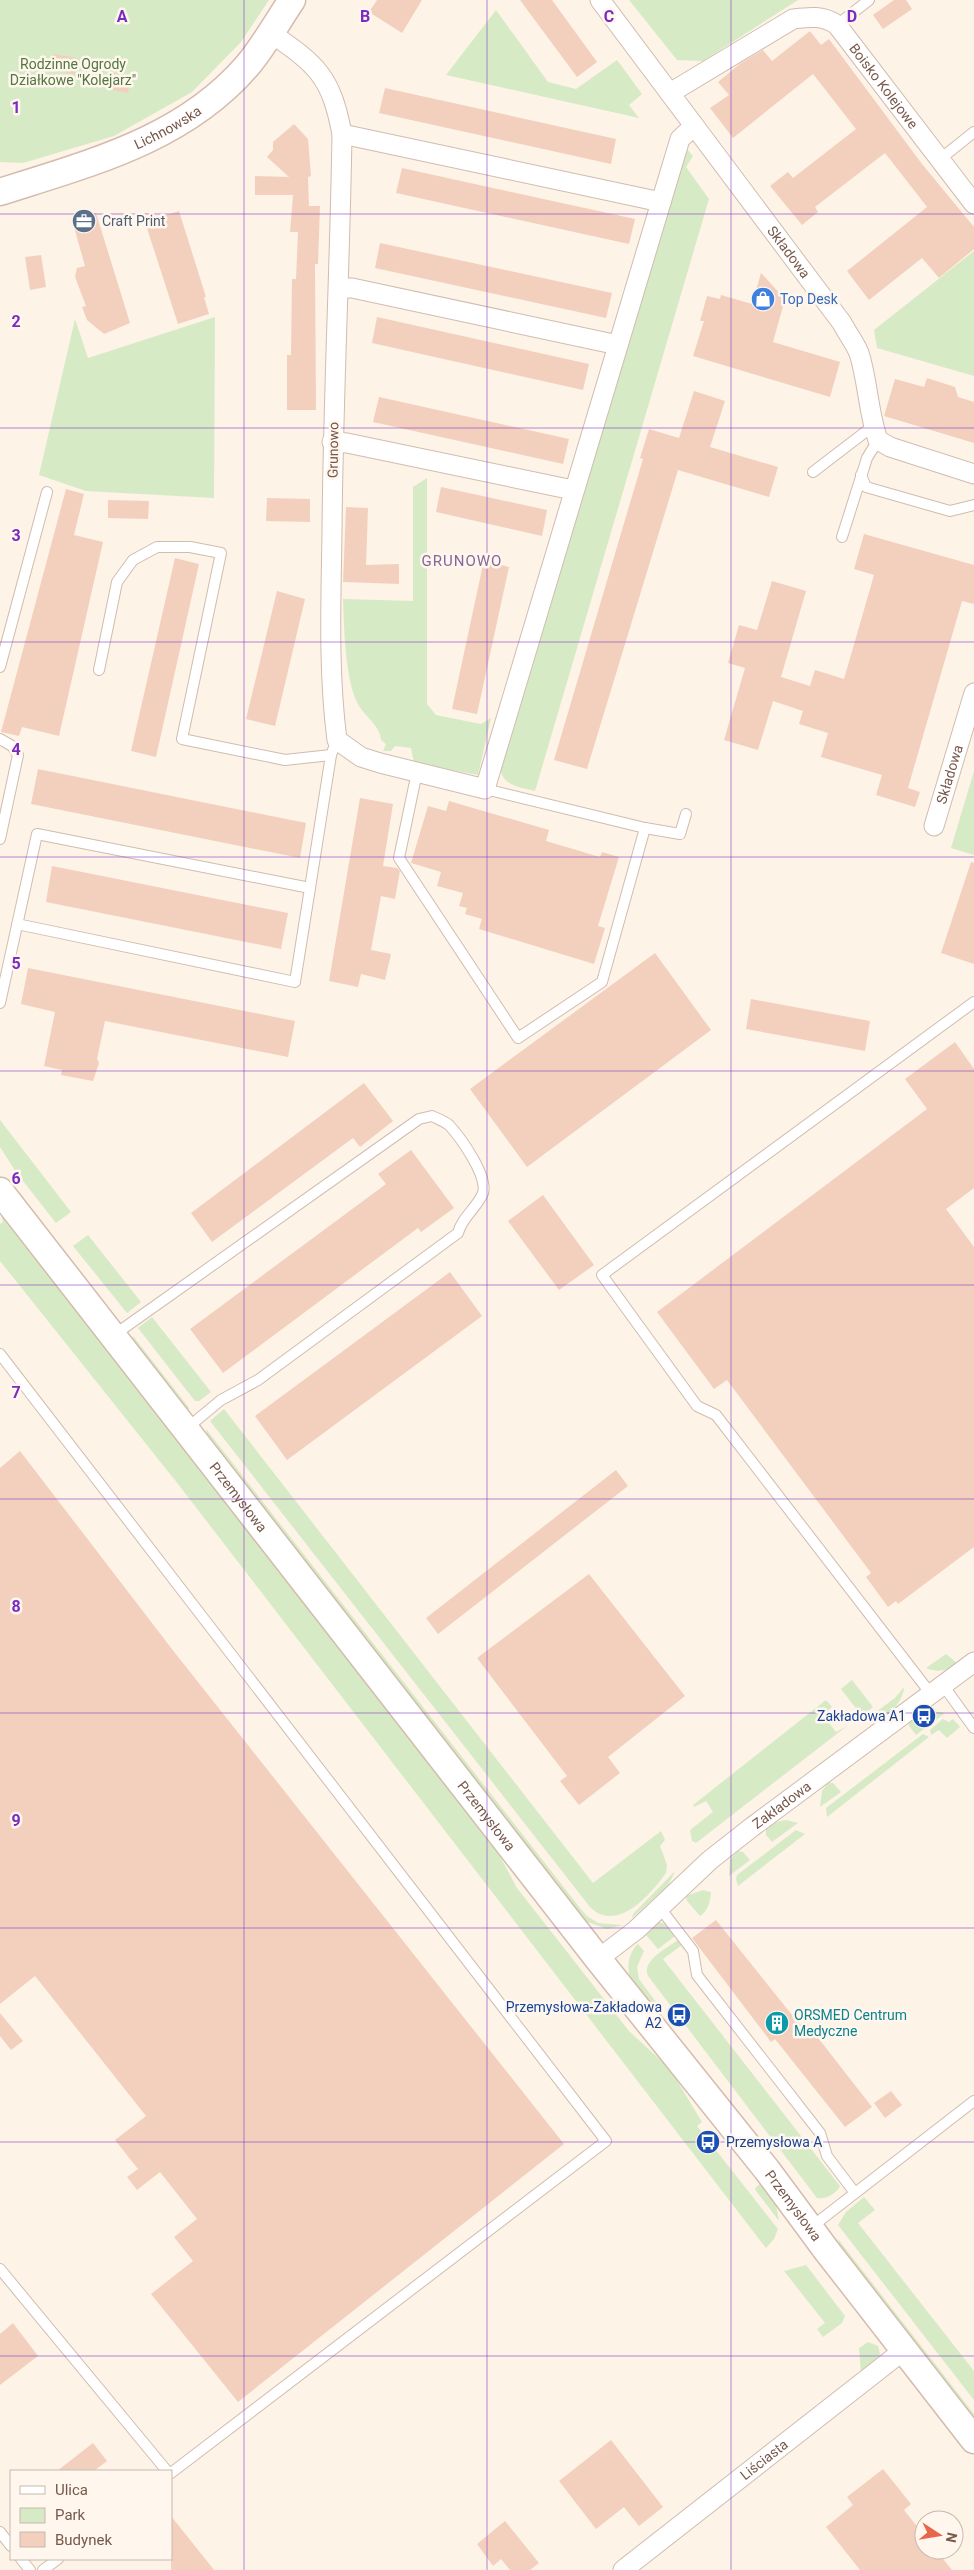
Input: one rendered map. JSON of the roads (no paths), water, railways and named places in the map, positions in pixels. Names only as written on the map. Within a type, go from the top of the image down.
[{"type":"street","name":"Lichnowska","points":[[0,192],[124,151],[190,117],[240,73],[271,33],[292,0]]},
{"type":"street","name":"Składowa","points":[[600,0],[842,323],[858,350],[875,433]]},
{"type":"street","points":[[670,93],[793,19],[815,16],[829,19],[837,25]]},
{"type":"street","name":"Boisko Kolejowe","points":[[837,25],[974,204]]},
{"type":"street","name":"Grunowo","points":[[271,33],[309,60],[323,77],[334,97],[342,134],[339,288],[332,442],[334,748]]},
{"type":"street","points":[[334,748],[485,789],[573,490],[680,139],[694,126]]},
{"type":"street","points":[[342,134],[661,202]]},
{"type":"street","points":[[339,288],[352,288],[618,345]]},
{"type":"street","points":[[875,433],[890,447],[974,474]]},
{"type":"street","points":[[332,442],[347,443],[573,490]]},
{"type":"street","name":"Składowa","points":[[934,826],[974,693]]},
{"type":"street","name":"Przemysłowa","points":[[0,1191],[598,1960],[767,2170],[809,2228],[974,2440]]},
{"type":"street","name":"Zakładowa","points":[[598,1960],[660,1908],[710,1860],[974,1662]]},
{"type":"street","name":"Liściasta","points":[[623,2570],[904,2350]]},
{"type":"lane","points":[[837,25],[869,0]]},
{"type":"lane","points":[[939,160],[974,132]]},
{"type":"lane","points":[[813,472],[875,433]]},
{"type":"lane","points":[[842,537],[875,433]]},
{"type":"lane","points":[[861,476],[866,487],[950,511],[974,505]]},
{"type":"lane","points":[[0,667],[47,492]]},
{"type":"lane","points":[[17,924],[295,982],[334,748],[285,760],[182,739],[221,554],[190,546],[158,547],[134,560],[117,582],[99,670]]},
{"type":"lane","points":[[0,739],[12,746],[18,755],[0,839]]},
{"type":"lane","points":[[418,772],[399,858],[518,1038],[602,982],[645,828]]},
{"type":"lane","points":[[485,789],[645,828],[680,834],[686,814]]},
{"type":"lane","points":[[0,1003],[37,834],[310,888]]},
{"type":"lane","points":[[974,1002],[602,1274],[697,1406],[716,1415],[937,1690],[974,1728]]},
{"type":"lane","points":[[112,1336],[418,1119],[432,1116],[450,1126],[481,1171],[484,1182],[483,1192],[460,1224],[458,1233],[258,1380],[220,1400],[185,1429]]},
{"type":"lane","points":[[0,1354],[606,2141],[172,2472]]},
{"type":"lane","points":[[660,1908],[693,1951],[697,1975],[820,2133],[826,2156],[855,2193]]},
{"type":"lane","points":[[809,2228],[974,2101]]},
{"type":"lane","points":[[0,2269],[165,2470]]},
{"type":"lane","points":[[0,2532],[10,2545]]},
{"type":"lane","points":[[43,2570],[57,2560]]},
{"type":"place","name":"Craft Print","points":[[84,221]]},
{"type":"place","name":"Top Desk","points":[[763,299]]},
{"type":"place","name":"Zakładowa A1","points":[[924,1716]]},
{"type":"place","name":"Przemysłowa-Zakładowa A2","points":[[679,2015]]},
{"type":"place","name":"ORSMED Centrum Medyczne","points":[[777,2023]]},
{"type":"place","name":"Przemysłowa A","points":[[708,2142]]},
{"type":"district","name":"GRUNOWO","points":[[462,561]]},
{"type":"park label","name":"Rodzinne Ogrody Działkowe \"Kolejarz\"","points":[[73,72]]}]
